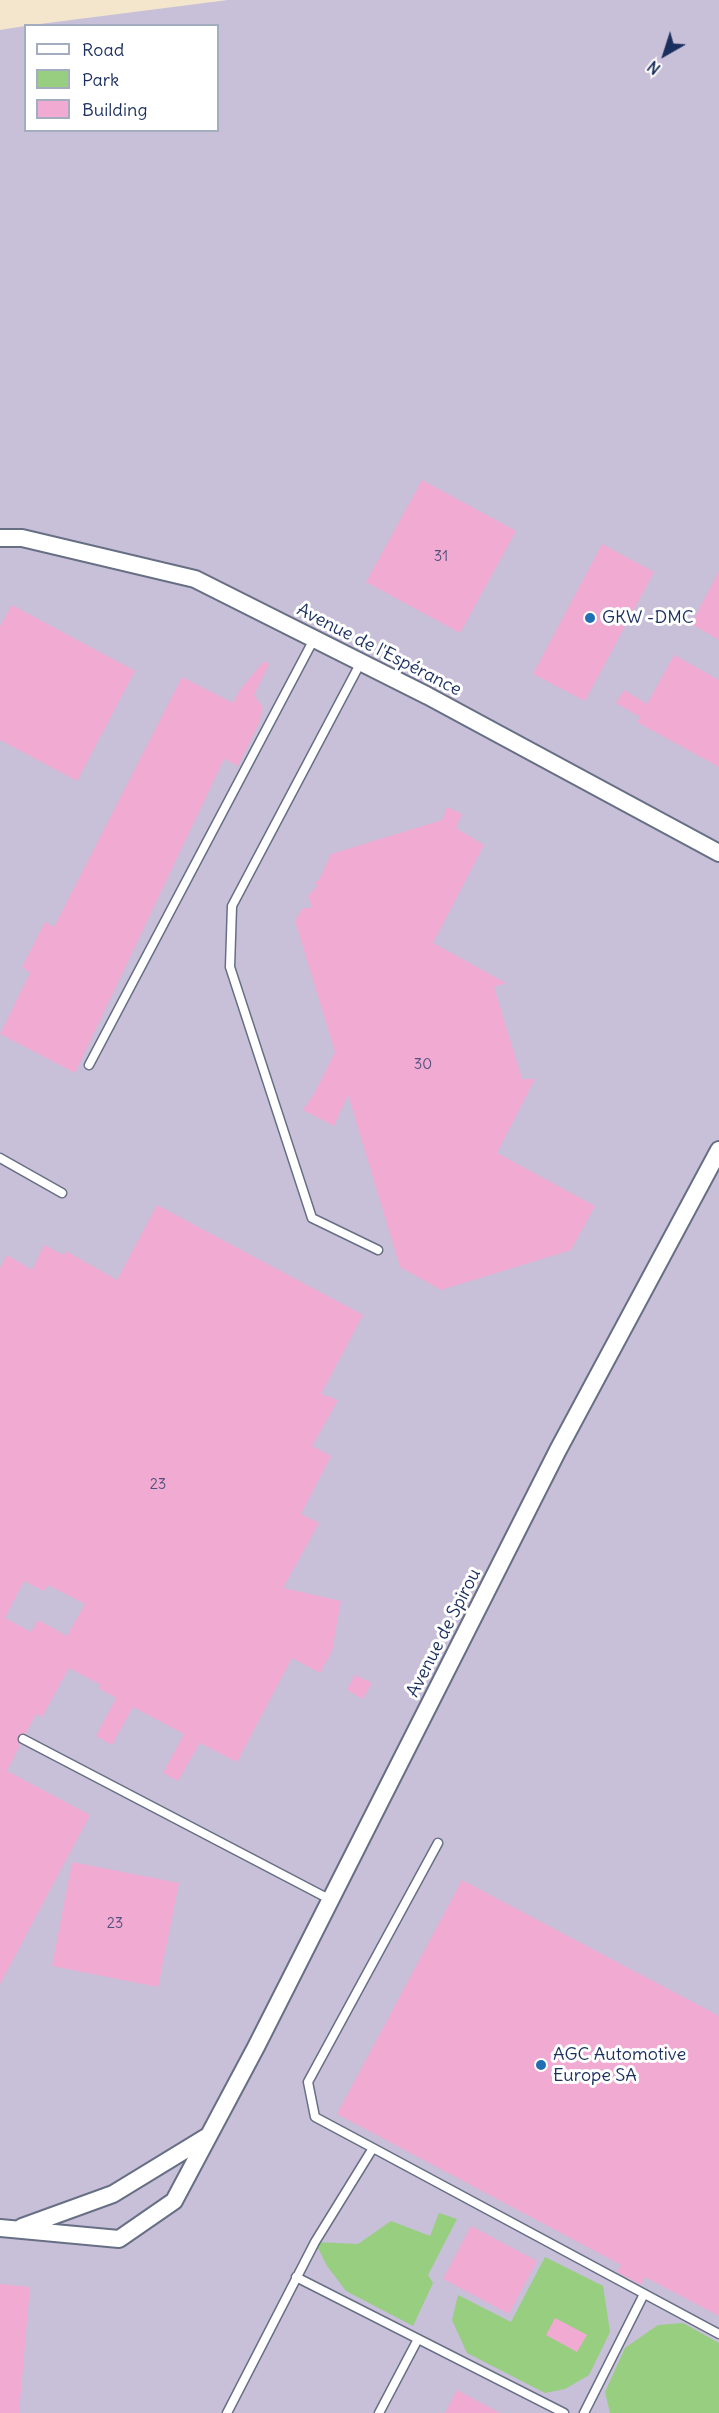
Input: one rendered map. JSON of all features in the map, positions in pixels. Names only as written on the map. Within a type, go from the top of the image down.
[{"type":"street","name":"Avenue de l'Espérance","points":[[0,538],[22,538],[195,579],[361,662],[719,853]]},
{"type":"street","name":"Avenue de Spirou","points":[[8,2229],[118,2239],[174,2201],[330,1900],[558,1450],[719,1149]]},
{"type":"street","name":"Avenue de Spirou","points":[[8,2229],[113,2194],[209,2136]]},
{"type":"lane","points":[[89,1065],[314,639]]},
{"type":"lane","points":[[361,662],[232,906],[230,967],[312,1218],[378,1250]]},
{"type":"lane","points":[[0,1158],[62,1193]]},
{"type":"lane","points":[[23,1739],[330,1900]]},
{"type":"lane","points":[[438,1843],[308,2082],[315,2117],[719,2334]]},
{"type":"lane","points":[[227,2413],[315,2242],[373,2148]]},
{"type":"lane","points":[[296,2277],[564,2413]]},
{"type":"lane","points":[[584,2413],[644,2294]]},
{"type":"lane","points":[[379,2413],[418,2339]]},
{"type":"shaded area","points":[[228,0],[719,0],[719,2413],[0,2413],[0,30],[24,26],[24,132],[219,132],[219,24],[40,24]]},
{"type":"green space","points":[[439,2213],[457,2219],[428,2275],[433,2283],[413,2326],[346,2291],[327,2266],[315,2242],[358,2244],[391,2221],[430,2236]]},
{"type":"green space","points":[[545,2257],[603,2286],[610,2332],[589,2375],[565,2389],[545,2393],[467,2353],[452,2320],[458,2295],[511,2322]]},
{"type":"green space","points":[[683,2323],[719,2343],[719,2413],[610,2413],[605,2392],[625,2348],[658,2325]]},
{"type":"building","points":[[422,480],[516,531],[460,633],[366,582]]},
{"type":"building","points":[[602,544],[654,572],[585,701],[533,674]]},
{"type":"building","points":[[719,571],[719,640],[691,624]]},
{"type":"building","points":[[12,605],[135,671],[77,781],[0,740],[0,626]]},
{"type":"building","points":[[674,655],[719,680],[719,767],[637,722],[640,717],[616,703],[624,690],[647,704]]},
{"type":"building","points":[[264,661],[269,664],[254,695],[263,708],[259,723],[238,766],[224,759],[75,1073],[0,1034],[30,973],[22,967],[45,922],[54,927],[182,677],[233,703],[239,691]]},
{"type":"building","points":[[447,807],[462,814],[456,828],[484,845],[433,943],[506,983],[494,987],[522,1079],[535,1079],[497,1153],[595,1206],[571,1250],[441,1290],[400,1267],[348,1095],[334,1126],[303,1110],[314,1094],[335,1052],[295,921],[302,909],[312,907],[308,896],[317,886],[315,882],[319,880],[331,854],[442,820]]},
{"type":"building","points":[[157,1205],[363,1315],[321,1394],[338,1400],[312,1446],[331,1456],[301,1514],[319,1523],[283,1588],[341,1601],[332,1651],[320,1673],[292,1658],[237,1762],[200,1743],[178,1781],[163,1773],[184,1734],[133,1707],[112,1745],[96,1736],[116,1698],[98,1688],[101,1685],[69,1668],[42,1717],[36,1714],[26,1733],[18,1736],[17,1740],[20,1745],[7,1771],[90,1815],[0,1984],[0,1268],[7,1255],[32,1270],[44,1245],[64,1255],[66,1251],[117,1280]],"holes":[[[24,1581],[44,1591],[48,1585],[85,1604],[67,1636],[38,1620],[31,1632],[5,1618]]]},
{"type":"building","points":[[355,1675],[372,1683],[363,1699],[347,1690]]},
{"type":"building","points":[[72,1862],[179,1883],[158,1987],[52,1966]]},
{"type":"building","name":"AGC Automotive Europe SA","points":[[462,1880],[719,2016],[719,2316],[645,2277],[641,2285],[617,2272],[621,2265],[337,2114]]},
{"type":"building","points":[[471,2226],[537,2261],[509,2314],[443,2279]]},
{"type":"building","points":[[0,2284],[30,2287],[19,2413],[0,2413]]},
{"type":"building","points":[[555,2318],[587,2335],[577,2352],[546,2335]]},
{"type":"building","points":[[457,2390],[500,2413],[445,2413]]},
{"type":"place","name":"GKW -DMC","points":[[590,618]]},
{"type":"place","name":"AGC Automotive Europe SA","points":[[541,2065]]}]
